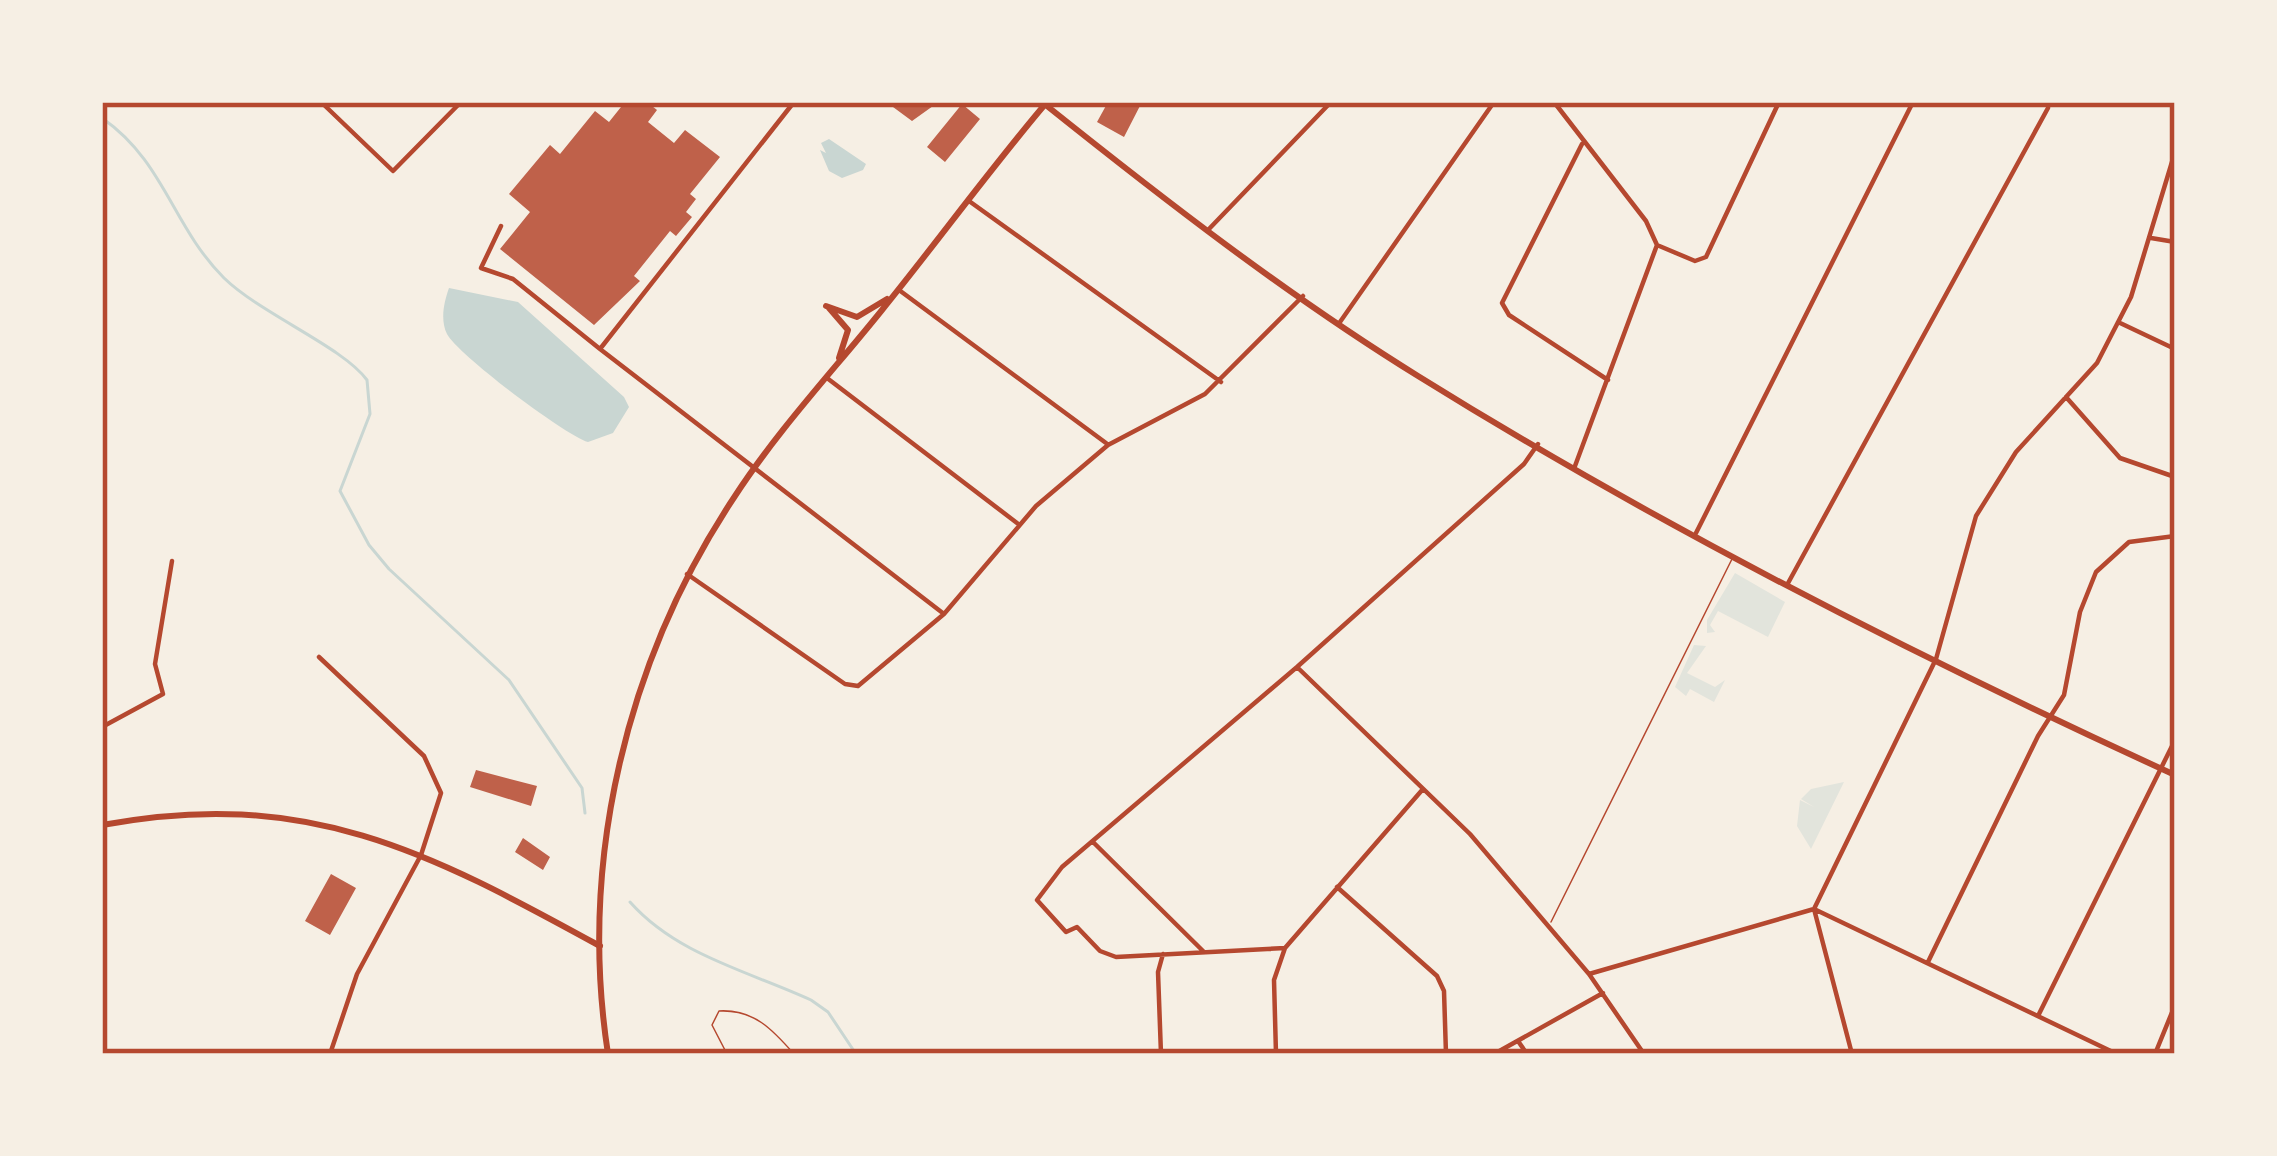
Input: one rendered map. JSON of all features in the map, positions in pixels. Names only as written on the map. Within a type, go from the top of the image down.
[{"type":"main road","points":[[608,1054],[600,946],[605,844],[624,744],[655,649],[687,574],[752,471],[1045,103],[1209,229],[1418,376],[1787,585],[2175,775]]},
{"type":"main road","points":[[829,375],[848,330],[826,306],[857,317],[898,291]]},
{"type":"main road","points":[[102,825],[177,814],[254,814],[346,829],[486,881],[600,946]]},
{"type":"street","points":[[321,102],[394,171],[461,102]]},
{"type":"street","points":[[600,349],[794,102]]},
{"type":"street","points":[[1209,229],[1331,102]]},
{"type":"street","points":[[1340,322],[1494,102]]},
{"type":"street","points":[[1554,102],[1582,144],[1646,220],[1657,245],[1695,261],[1706,257],[1779,102]]},
{"type":"street","points":[[1696,533],[1913,102]]},
{"type":"street","points":[[1787,585],[2048,108]]},
{"type":"street","points":[[1582,144],[1502,303],[1509,315],[1608,380]]},
{"type":"street","points":[[1852,1054],[1814,909],[1936,659],[1976,516],[2016,452],[2097,364],[2151,238],[2175,152]]},
{"type":"street","points":[[969,201],[1221,382]]},
{"type":"street","points":[[502,226],[481,268],[513,279],[752,471],[944,614]]},
{"type":"street","points":[[2151,238],[2175,242]]},
{"type":"street","points":[[1575,466],[1657,245]]},
{"type":"street","points":[[898,291],[1108,445]]},
{"type":"street","points":[[687,574],[852,687],[944,614],[1017,523],[1108,445],[1221,382],[1304,296]]},
{"type":"street","points":[[2117,322],[2175,349]]},
{"type":"street","points":[[829,375],[1017,523]]},
{"type":"street","points":[[2066,398],[2120,458],[2175,477]]},
{"type":"street","points":[[1285,948],[1109,956],[1077,927],[1066,932],[1037,900],[1091,841],[1298,667],[1524,464],[1538,444]]},
{"type":"street","points":[[1928,962],[2064,695],[2083,600],[2102,564],[2129,542],[2175,536]]},
{"type":"street","points":[[102,728],[163,694],[155,664],[172,560]]},
{"type":"street","points":[[319,657],[433,769],[441,802],[421,855],[357,974],[330,1054]]},
{"type":"street","points":[[1298,667],[1423,789],[1549,926],[1644,1054]]},
{"type":"street","points":[[2038,1015],[2175,740]]},
{"type":"street","points":[[1276,1054],[1274,980],[1285,948],[1423,789]]},
{"type":"street","points":[[1091,841],[1204,952]]},
{"type":"street","points":[[1337,887],[1437,976],[1444,991],[1446,1054]]},
{"type":"street","points":[[1588,974],[1814,909],[2117,1054]]},
{"type":"street","points":[[1161,1054],[1158,972],[1163,954]]},
{"type":"street","points":[[1494,1054],[1603,993]]},
{"type":"street","points":[[2155,1054],[2175,1005]]},
{"type":"street","points":[[1518,1040],[1526,1054]]},
{"type":"lane","points":[[1549,926],[1734,555]]},
{"type":"lane","points":[[727,1054],[712,1024],[719,1012],[731,1011],[766,1023],[794,1054]]},
{"type":"shaded area","points":[[829,139],[866,164],[863,170],[842,178],[829,171],[820,150],[826,153],[821,143]]},
{"type":"shaded area","points":[[449,288],[518,302],[624,397],[629,407],[613,433],[588,442],[576,436],[470,359],[445,329]]},
{"type":"shaded area","points":[[1735,573],[1785,602],[1768,637],[1718,611],[1710,625],[1715,632],[1707,633],[1707,620]]},
{"type":"shaded area","points":[[1694,645],[1706,646],[1687,673],[1715,687],[1725,680],[1714,702],[1690,689],[1686,696],[1675,687]]},
{"type":"shaded area","points":[[1844,782],[1811,849],[1797,826],[1800,800],[1814,807],[1801,799],[1811,789]]},
{"type":"building","points":[[625,102],[647,102],[657,110],[648,122],[674,143],[685,130],[720,157],[690,194],[696,199],[686,212],[692,217],[676,236],[670,231],[634,276],[640,281],[594,325],[500,249],[530,212],[509,194],[550,145],[560,154],[595,111],[609,122]]},
{"type":"building","points":[[898,102],[933,106],[912,121],[893,107]]},
{"type":"building","points":[[1108,102],[1142,102],[1124,137],[1097,122]]},
{"type":"building","points":[[962,104],[980,119],[945,162],[927,147]]},
{"type":"building","points":[[476,770],[537,786],[531,806],[470,787]]},
{"type":"building","points":[[523,838],[550,857],[543,870],[515,852]]},
{"type":"building","points":[[331,874],[356,888],[330,935],[305,921]]},
{"type":"waterway","points":[[102,118],[140,154],[206,258],[224,278],[340,355],[367,380],[370,414],[340,491],[369,545],[389,569],[509,680],[582,788],[585,813]]},
{"type":"waterway","points":[[630,902],[691,949],[811,1000],[828,1012],[856,1054]]}]
